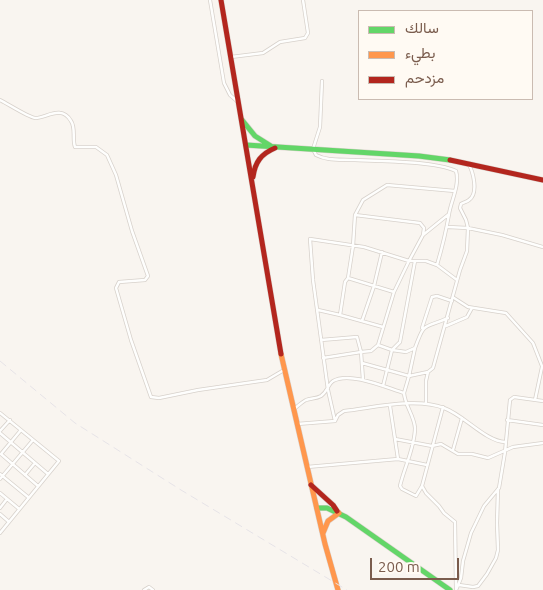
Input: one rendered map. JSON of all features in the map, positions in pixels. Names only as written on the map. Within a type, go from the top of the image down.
[{"type":"main road","points":[[221,0],[284,370],[322,534],[338,590]]},
{"type":"main road","points":[[241,118],[255,136],[266,144],[278,148]]},
{"type":"main road","points":[[246,145],[419,156],[468,163],[543,180]]},
{"type":"main road","points":[[252,181],[254,169],[259,158],[266,152],[278,148]]},
{"type":"main road","points":[[311,485],[333,505],[338,513]]},
{"type":"main road","points":[[317,508],[324,507],[338,513],[450,590]]},
{"type":"main road","points":[[322,534],[328,521],[338,513]]},
{"type":"street","points":[[210,0],[224,83],[230,95],[239,103]]},
{"type":"street","points":[[231,58],[263,54],[280,42],[305,38],[308,33],[303,0]]},
{"type":"street","points":[[322,81],[320,128],[313,149],[316,155],[327,158],[434,165],[454,170],[457,174],[448,227],[437,265]]},
{"type":"street","points":[[0,100],[33,118],[51,113],[68,117],[72,123],[75,148],[96,147],[107,155],[111,162],[148,276],[145,280],[119,282],[116,288],[131,340],[151,397],[159,398],[267,380],[284,370]]},
{"type":"street","points":[[362,363],[408,376],[428,372],[433,368],[457,280],[467,251],[468,228],[460,208],[473,195],[474,176],[468,163]]},
{"type":"street","points":[[340,315],[353,246],[355,215],[363,200],[387,185],[455,191]]},
{"type":"street","points":[[423,235],[449,214]]},
{"type":"street","points":[[323,358],[371,351],[378,346],[394,292],[423,235],[424,228],[420,223],[355,215]]},
{"type":"street","points":[[448,227],[468,228],[502,234],[543,247]]},
{"type":"street","points":[[335,421],[323,358],[310,239],[331,241],[382,252],[409,261],[426,261],[437,265],[457,280]]},
{"type":"street","points":[[362,321],[374,286],[382,252]]},
{"type":"street","points":[[383,386],[392,350],[400,342],[415,261]]},
{"type":"street","points":[[348,278],[394,292]]},
{"type":"street","points":[[443,407],[422,486],[417,496],[401,488],[400,485],[415,429],[404,393],[415,348],[432,297],[437,296],[452,299],[472,308],[506,314],[532,343],[543,366],[535,400]]},
{"type":"street","points":[[446,326],[467,317],[472,308]]},
{"type":"street","points":[[318,310],[383,327]]},
{"type":"street","points":[[421,330],[428,325],[448,318]]},
{"type":"street","points":[[321,340],[357,336],[361,352],[363,380]]},
{"type":"street","points":[[378,346],[406,352],[415,348]]},
{"type":"street","points":[[426,404],[428,372]]},
{"type":"street","points":[[292,410],[307,400],[317,398],[328,390],[330,382],[344,378],[363,380],[404,393]]},
{"type":"street","points":[[459,585],[478,586],[498,556],[498,488],[505,452],[508,405],[511,398],[543,401]]},
{"type":"street","points":[[335,421],[338,415],[344,411],[406,404],[426,404],[443,407],[496,440],[505,442]]},
{"type":"street","points":[[390,406],[398,459]]},
{"type":"street","points":[[0,412],[59,461],[0,533]]},
{"type":"street","points":[[452,450],[463,418]]},
{"type":"street","points":[[10,420],[0,432],[48,474]]},
{"type":"street","points":[[507,420],[543,425]]},
{"type":"street","points":[[296,424],[335,421]]},
{"type":"street","points":[[21,430],[0,455],[38,486]]},
{"type":"street","points":[[395,439],[432,446],[441,444],[458,454],[472,454],[488,458],[514,447],[543,442]]},
{"type":"street","points":[[28,497],[1,476],[33,440]]},
{"type":"street","points":[[307,467],[398,459],[427,465]]},
{"type":"street","points":[[25,475],[35,463]]},
{"type":"street","points":[[422,486],[444,513],[455,522],[456,590]]},
{"type":"street","points":[[456,590],[459,585],[471,533],[484,506],[498,488]]},
{"type":"street","points":[[0,493],[19,508]]},
{"type":"street","points":[[0,508],[7,499]]},
{"type":"street","points":[[0,514],[9,521]]},
{"type":"street","points":[[144,590],[149,587],[153,590]]},
{"type":"railway","points":[[0,361],[75,423],[181,490],[347,590]]},
{"type":"traffic: fast","points":[[242,120],[255,136],[271,146]]},
{"type":"traffic: fast","points":[[246,145],[419,156],[450,160]]},
{"type":"traffic: fast","points":[[317,508],[327,508],[346,517],[450,590]]},
{"type":"traffic: slow","points":[[281,354],[325,544],[338,590]]},
{"type":"traffic: slow","points":[[323,533],[328,521],[339,513]]},
{"type":"traffic: jam","points":[[221,0],[281,354]]},
{"type":"traffic: jam","points":[[253,177],[255,167],[260,159],[275,148]]},
{"type":"traffic: jam","points":[[450,160],[543,180]]},
{"type":"traffic: jam","points":[[311,485],[337,511]]}]
